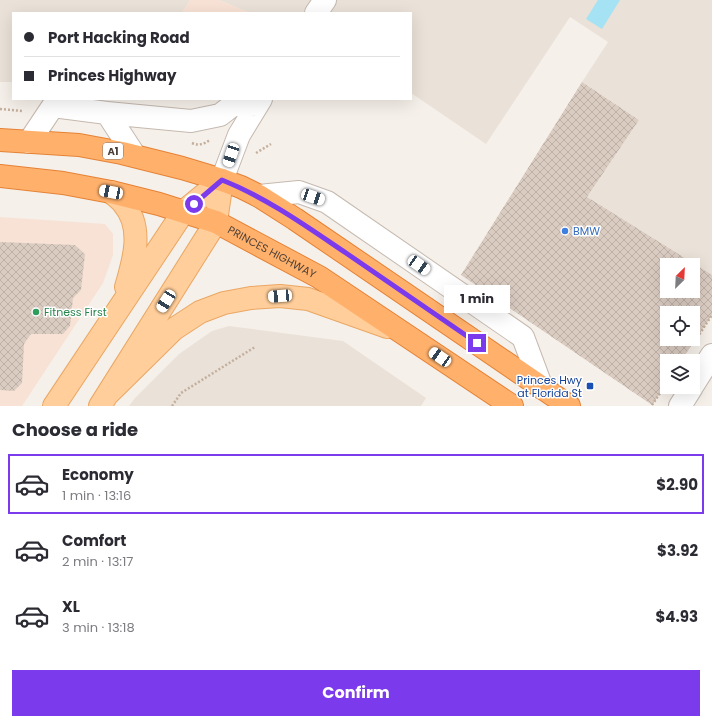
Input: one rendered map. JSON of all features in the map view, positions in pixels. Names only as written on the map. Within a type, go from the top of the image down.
[{"type":"highway","name":"A1","points":[[0,140],[79,145],[135,156],[222,180],[259,196],[569,406]]},
{"type":"highway","name":"PRINCES HIGHWAY","points":[[0,176],[63,183],[111,192],[184,211],[216,222],[319,277],[512,406]]},
{"type":"main road","points":[[54,406],[184,211],[222,180]]},
{"type":"main road","points":[[104,400],[216,222],[222,180]]},
{"type":"main road","points":[[111,192],[126,207],[133,220],[135,228],[134,261],[120,306]]},
{"type":"main road","points":[[104,400],[174,329],[200,312],[224,303],[251,298],[280,296],[308,299],[404,333]]},
{"type":"street","points":[[317,12],[325,0]]},
{"type":"street","points":[[29,142],[54,106],[191,121],[220,115],[233,105],[259,102]]},
{"type":"street","points":[[222,180],[239,135],[259,102]]},
{"type":"street","points":[[107,113],[135,156]]},
{"type":"street","points":[[259,196],[299,192],[327,202],[523,337],[542,388]]},
{"type":"street","points":[[700,374],[712,355]]},
{"type":"street","points":[[680,406],[687,394]]},
{"type":"path","points":[[256,153],[270,144]]},
{"type":"path","points":[[700,332],[712,315]]},
{"type":"path","points":[[172,406],[181,393],[256,347]]},
{"type":"path","points":[[652,405],[660,393]]},
{"type":"shaded area","points":[[0,0],[190,0],[183,12],[12,12],[12,82],[0,82]]},
{"type":"shaded area","points":[[190,0],[219,0],[248,12],[183,12]]},
{"type":"shaded area","points":[[219,0],[712,0],[712,280],[700,271],[700,258],[678,258],[587,197],[639,120],[582,82],[608,42],[570,17],[486,144],[412,94],[412,12],[248,12]]},
{"type":"shaded area","points":[[0,217],[105,224],[113,234],[113,255],[103,283],[22,406],[0,406]]},
{"type":"shaded area","points":[[229,326],[343,341],[426,398],[421,406],[129,406],[135,398],[179,354],[212,331]]},
{"type":"water","points":[[598,0],[620,0],[602,29],[586,19]]},
{"type":"building","name":"BMW","points":[[582,82],[639,120],[587,197],[685,258],[660,258],[660,298],[700,298],[700,268],[712,275],[712,315],[700,333],[700,306],[660,306],[660,346],[691,346],[686,354],[660,354],[660,393],[652,405],[461,275]]},
{"type":"building","name":"Fitness First","points":[[0,242],[75,245],[85,254],[81,290],[73,298],[70,326],[63,334],[31,334],[24,344],[22,383],[14,391],[0,390]]},
{"type":"place","name":"BMW","points":[[565,231]]},
{"type":"place","name":"Fitness First","points":[[36,312]]},
{"type":"place","name":"Princes Hwy at Florida St","points":[[590,386]]},
{"type":"route","points":[[194,204],[222,180],[241,187],[259,196],[295,219],[477,343]]}]
